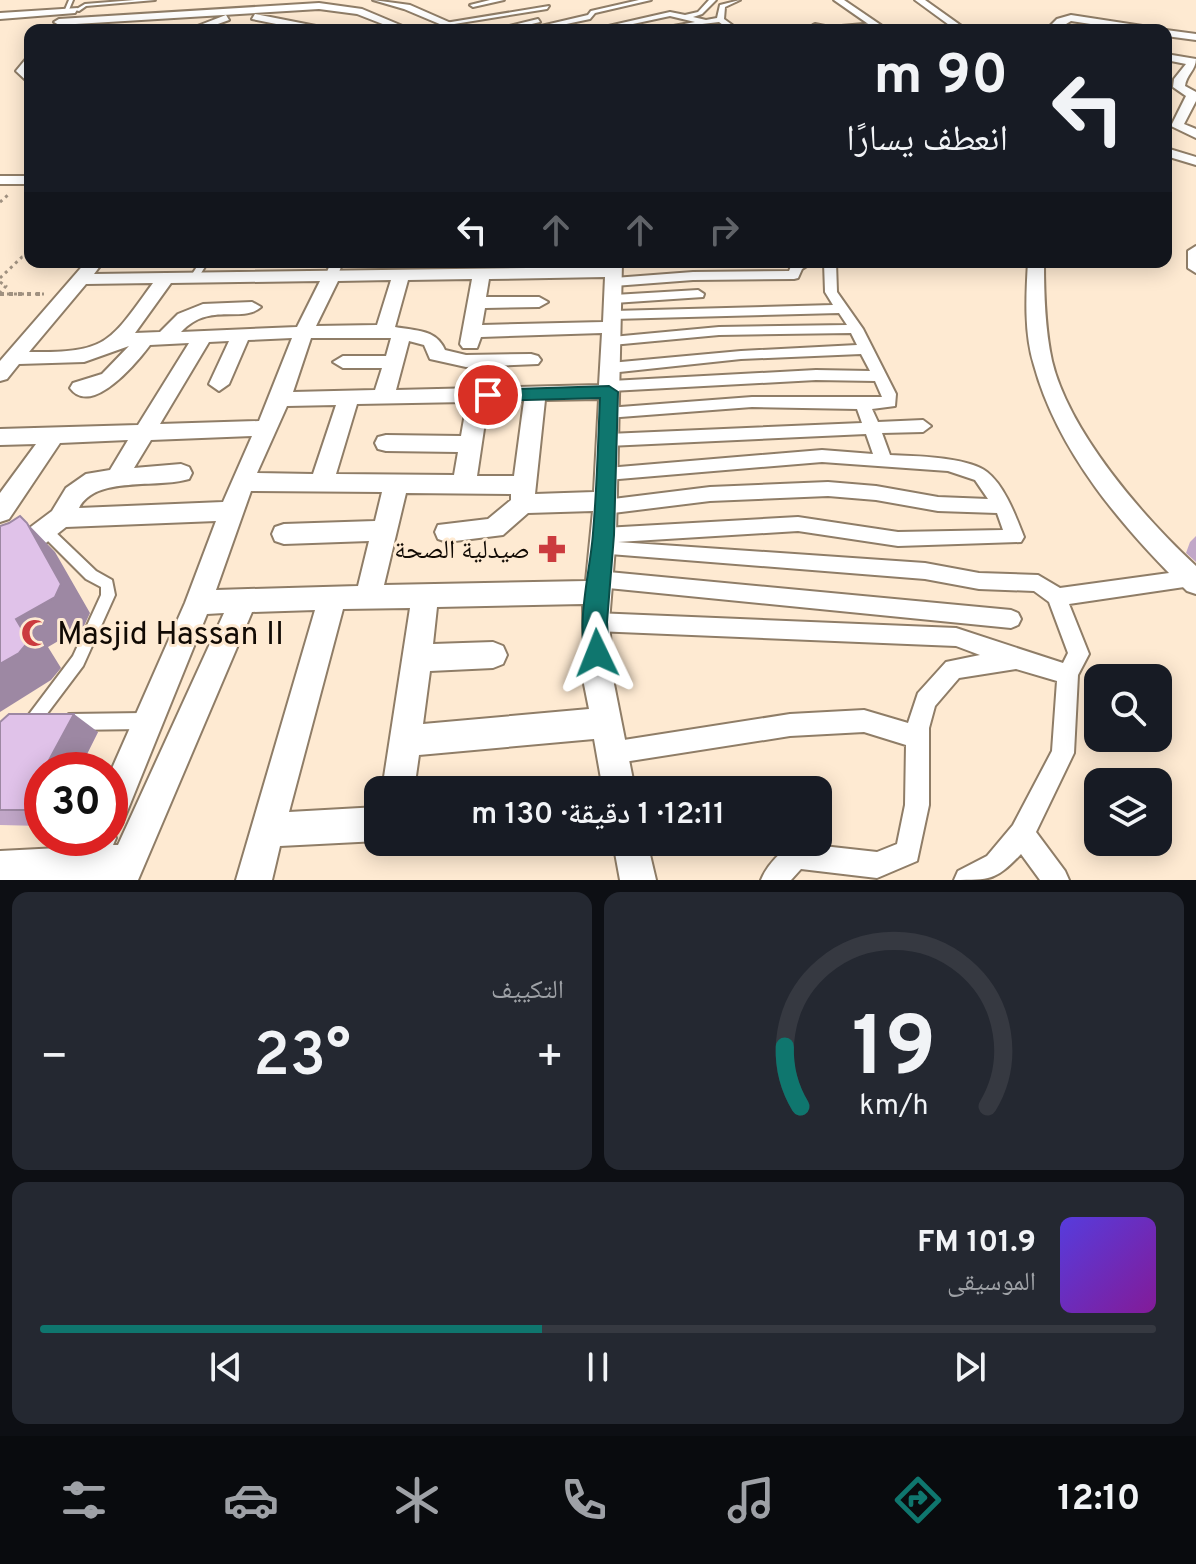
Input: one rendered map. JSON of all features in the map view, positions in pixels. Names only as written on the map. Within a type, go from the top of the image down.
[{"type":"street","points":[[377,0],[398,2],[446,24]]},
{"type":"street","points":[[473,5],[501,0]]},
{"type":"street","points":[[559,24],[648,0]]},
{"type":"street","points":[[626,24],[700,13],[713,0]]},
{"type":"street","points":[[720,20],[722,6],[737,0]]},
{"type":"street","points":[[838,0],[874,24]]},
{"type":"street","points":[[919,0],[953,24]]},
{"type":"street","points":[[0,16],[148,2],[170,3]]},
{"type":"street","points":[[472,24],[551,6]]},
{"type":"street","points":[[495,24],[551,6]]},
{"type":"street","points":[[208,24],[250,8]]},
{"type":"street","points":[[74,24],[250,8],[345,9],[393,24]]},
{"type":"street","points":[[58,24],[71,10]]},
{"type":"street","points":[[238,13],[292,24]]},
{"type":"street","points":[[526,24],[592,15]]},
{"type":"street","points":[[134,24],[160,16]]},
{"type":"street","points":[[688,16],[705,22]]},
{"type":"street","points":[[652,24],[663,22],[658,18]]},
{"type":"street","points":[[1060,24],[1069,18],[1096,24]]},
{"type":"street","points":[[118,24],[120,19]]},
{"type":"street","points":[[693,24],[720,20],[726,24]]},
{"type":"street","points":[[574,21],[580,24]]},
{"type":"street","points":[[1172,56],[1189,40],[1196,48]]},
{"type":"street","points":[[1172,58],[1195,62]]},
{"type":"street","points":[[1195,62],[1179,87],[1194,96],[1177,126],[1196,134]]},
{"type":"street","points":[[1172,77],[1196,79]]},
{"type":"street","points":[[1172,154],[1196,161]]},
{"type":"street","points":[[0,180],[24,180]]},
{"type":"street","points":[[1196,251],[1196,268]]},
{"type":"street","points":[[0,374],[90,268]]},
{"type":"street","points":[[80,279],[193,279],[334,269],[363,269],[401,275],[456,268],[481,274],[544,268],[613,300],[719,331],[856,329]]},
{"type":"street","points":[[473,331],[613,300],[693,276],[794,275],[796,268]]},
{"type":"street","points":[[609,390],[752,402],[890,402],[867,349],[831,292],[830,268]]},
{"type":"street","points":[[1036,268],[1035,300],[1042,362],[1062,409],[1093,466],[1127,511],[1194,581]]},
{"type":"street","points":[[128,770],[198,603],[242,482],[280,399],[304,332],[334,269]]},
{"type":"street","points":[[466,361],[481,274]]},
{"type":"street","points":[[384,396],[393,362],[393,334],[401,275]]},
{"type":"street","points":[[14,358],[88,356],[109,349],[121,340],[165,279]]},
{"type":"street","points":[[613,300],[698,294]]},
{"type":"street","points":[[613,300],[842,309]]},
{"type":"street","points":[[613,300],[607,474],[595,622],[599,684],[616,776]]},
{"type":"street","points":[[477,303],[539,302]]},
{"type":"street","points":[[166,338],[180,318],[189,313],[252,307]]},
{"type":"street","points":[[121,340],[304,332],[393,334],[425,338],[443,358],[466,361],[531,360]]},
{"type":"street","points":[[219,384],[241,335]]},
{"type":"street","points":[[118,476],[202,337]]},
{"type":"street","points":[[80,388],[98,387],[109,381],[144,339]]},
{"type":"street","points":[[609,390],[741,355],[867,349]]},
{"type":"street","points":[[464,486],[470,444],[491,360]]},
{"type":"street","points":[[343,362],[393,362]]},
{"type":"street","points":[[280,399],[483,396],[816,375],[880,376]]},
{"type":"street","points":[[447,532],[494,528],[524,494],[535,394]]},
{"type":"street","points":[[322,482],[349,397]]},
{"type":"street","points":[[863,404],[884,461]]},
{"type":"street","points":[[608,440],[923,426]]},
{"type":"street","points":[[0,437],[267,428]]},
{"type":"street","points":[[0,512],[54,435]]},
{"type":"street","points":[[386,443],[470,444]]},
{"type":"street","points":[[603,542],[798,524],[898,539],[1015,537],[1003,506],[981,476],[949,465],[809,457],[607,474]]},
{"type":"street","points":[[0,551],[28,543],[54,525],[83,485],[103,477],[181,473]]},
{"type":"street","points":[[242,482],[464,486],[605,504],[710,494],[828,489],[876,493],[938,504],[1003,506]]},
{"type":"street","points":[[368,598],[396,484]]},
{"type":"street","points":[[54,525],[233,511]]},
{"type":"street","points":[[284,534],[385,531]]},
{"type":"street","points":[[603,542],[925,571],[979,581],[1038,583],[1057,597],[1079,654],[1068,674],[1063,753],[1022,834],[996,865],[967,880]]},
{"type":"street","points":[[1057,597],[1194,581]]},
{"type":"street","points":[[198,603],[425,596],[598,585],[1011,619]]},
{"type":"street","points":[[400,776],[425,596]]},
{"type":"street","points":[[254,880],[332,599]]},
{"type":"street","points":[[102,856],[123,871],[243,600]]},
{"type":"street","points":[[595,622],[956,637],[1068,674]]},
{"type":"street","points":[[417,658],[493,655]]},
{"type":"street","points":[[774,880],[796,856],[877,865],[908,852],[917,805],[917,737],[926,700],[953,669],[1016,659]]},
{"type":"street","points":[[611,753],[790,725],[864,721],[917,737]]},
{"type":"street","points":[[406,741],[605,723]]},
{"type":"street","points":[[269,830],[364,825]]},
{"type":"street","points":[[1022,834],[1056,880]]},
{"type":"street","points":[[16,871],[72,856]]},
{"type":"street","points":[[633,856],[638,880]]},
{"type":"lane","points":[[71,0],[71,10]]},
{"type":"lane","points":[[193,279],[200,268]]},
{"type":"lane","points":[[54,525],[91,575],[107,584],[108,595],[78,661],[27,727],[149,721]]},
{"type":"path","points":[[0,202],[8,195]]},
{"type":"path","points":[[0,294],[6,286],[0,280],[24,256]]},
{"type":"path","points":[[0,294],[67,293]]},
{"type":"building","points":[[20,516],[61,584],[55,597],[16,619],[29,641],[19,653],[0,664],[0,526]]},
{"type":"building","points":[[9,714],[74,714],[53,752],[24,752],[24,810],[0,810],[0,722]]},
{"type":"place","name":"صيدلية الصحة","points":[[552,549]]},
{"type":"place","name":"Masjid Hassan II","points":[[35,633]]},
{"type":"route","points":[[488,395],[609,392],[604,535],[595,622],[597,653]]}]
